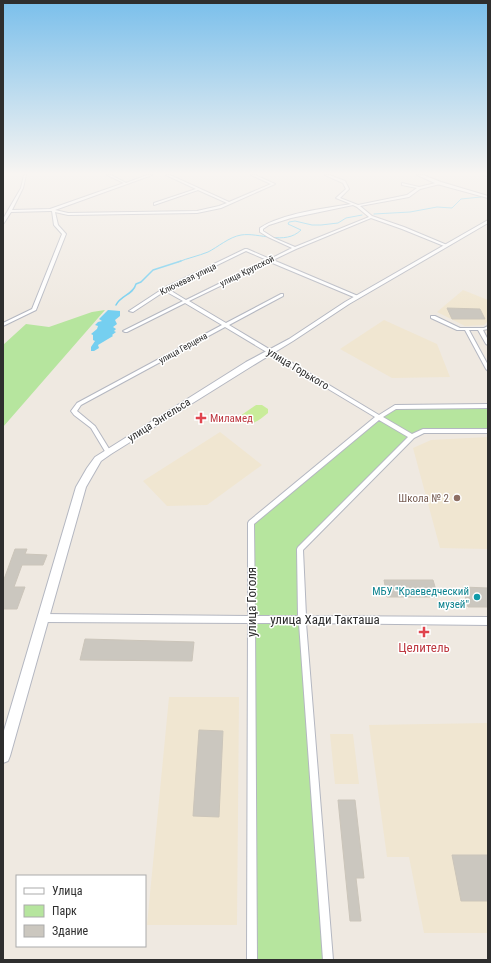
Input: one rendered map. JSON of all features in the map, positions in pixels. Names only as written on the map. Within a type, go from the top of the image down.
[{"type":"street","points":[[3,325],[34,310],[64,234],[55,220]]},
{"type":"street","points":[[283,220],[269,224],[261,228],[261,231],[264,234],[283,241],[295,248]]},
{"type":"street","name":"улица Крупской","points":[[125,331],[295,248],[364,220]]},
{"type":"street","points":[[380,220],[445,245]]},
{"type":"street","name":"улица Энгельса","points":[[3,756],[81,487],[98,459],[357,297],[488,221]]},
{"type":"street","name":"Ключевая улица","points":[[131,310],[165,289],[246,250],[270,260]]},
{"type":"street","points":[[270,260],[357,297]]},
{"type":"street","name":"улица Горького","points":[[165,289],[412,437]]},
{"type":"street","name":"улица Герцена","points":[[108,452],[93,427],[76,414],[76,407],[84,401],[282,295]]},
{"type":"street","points":[[433,317],[459,329],[485,330],[488,327]]},
{"type":"street","points":[[466,329],[488,369]]},
{"type":"street","points":[[480,329],[488,344]]},
{"type":"street","name":"улица Гоголя","points":[[252,960],[251,523],[379,417],[395,407],[488,406]]},
{"type":"street","points":[[328,960],[302,620],[300,549],[412,437],[423,431],[488,431]]},
{"type":"street","name":"улица Хади Такташа","points":[[43,618],[488,621]]},
{"type":"shaded area","points":[[463,290],[488,300],[488,321],[484,325],[465,326],[437,312]]},
{"type":"shaded area","points":[[384,320],[437,344],[450,377],[392,378],[340,349]]},
{"type":"shaded area","points":[[220,432],[262,465],[207,505],[167,506],[143,481]]},
{"type":"shaded area","name":"Школа № 2","points":[[488,437],[488,549],[440,548],[413,448],[431,440]]},
{"type":"shaded area","points":[[169,697],[239,697],[237,925],[147,925]]},
{"type":"shaded area","points":[[488,723],[488,933],[424,933],[409,857],[387,857],[369,725]]},
{"type":"shaded area","points":[[330,734],[353,734],[359,784],[335,784]]},
{"type":"green space","points":[[105,310],[3,427],[3,345],[26,324],[49,327],[92,312]]},
{"type":"green space","points":[[256,405],[262,405],[268,409],[268,413],[258,421],[251,424],[243,423],[239,420],[240,416]]},
{"type":"green space","points":[[488,406],[488,431],[423,431],[412,437],[300,549],[328,960],[252,960],[251,523],[395,407]]},
{"type":"water","points":[[108,310],[120,311],[120,316],[115,320],[117,324],[113,327],[116,329],[114,331],[116,332],[112,335],[113,336],[98,345],[99,348],[91,351],[91,347],[95,341],[93,340],[93,335],[91,334],[97,329],[98,326],[95,325],[102,321],[99,319]]},
{"type":"building","points":[[447,308],[480,309],[485,319],[452,319]]},
{"type":"building","points":[[15,549],[27,549],[25,554],[47,555],[43,565],[22,565],[14,587],[25,587],[17,609],[3,609],[3,582]]},
{"type":"building","points":[[384,580],[433,580],[438,597],[387,597]]},
{"type":"building","name":"МБУ \"Краеведческий музей\"","points":[[463,587],[488,588],[488,607],[468,607]]},
{"type":"building","points":[[85,639],[194,642],[192,661],[80,660]]},
{"type":"building","points":[[199,730],[223,731],[219,817],[193,816]]},
{"type":"building","points":[[338,800],[355,800],[364,878],[356,878],[361,921],[350,921]]},
{"type":"building","points":[[452,855],[488,855],[488,901],[461,901]]},
{"type":"waterway","points":[[181,261],[208,252],[237,236],[248,235],[280,238],[295,235],[301,230],[288,224],[289,222],[295,221],[312,225],[321,225],[338,223],[343,220]]},
{"type":"waterway","points":[[116,305],[121,299],[132,291],[136,284],[141,282],[153,270],[181,261]]},
{"type":"place","name":"Миламед","points":[[201,418]]},
{"type":"place","name":"Школа № 2","points":[[457,498]]},
{"type":"place","name":"МБУ \"Краеведческий музей\"","points":[[477,597]]},
{"type":"place","name":"Целитель","points":[[424,632]]}]
